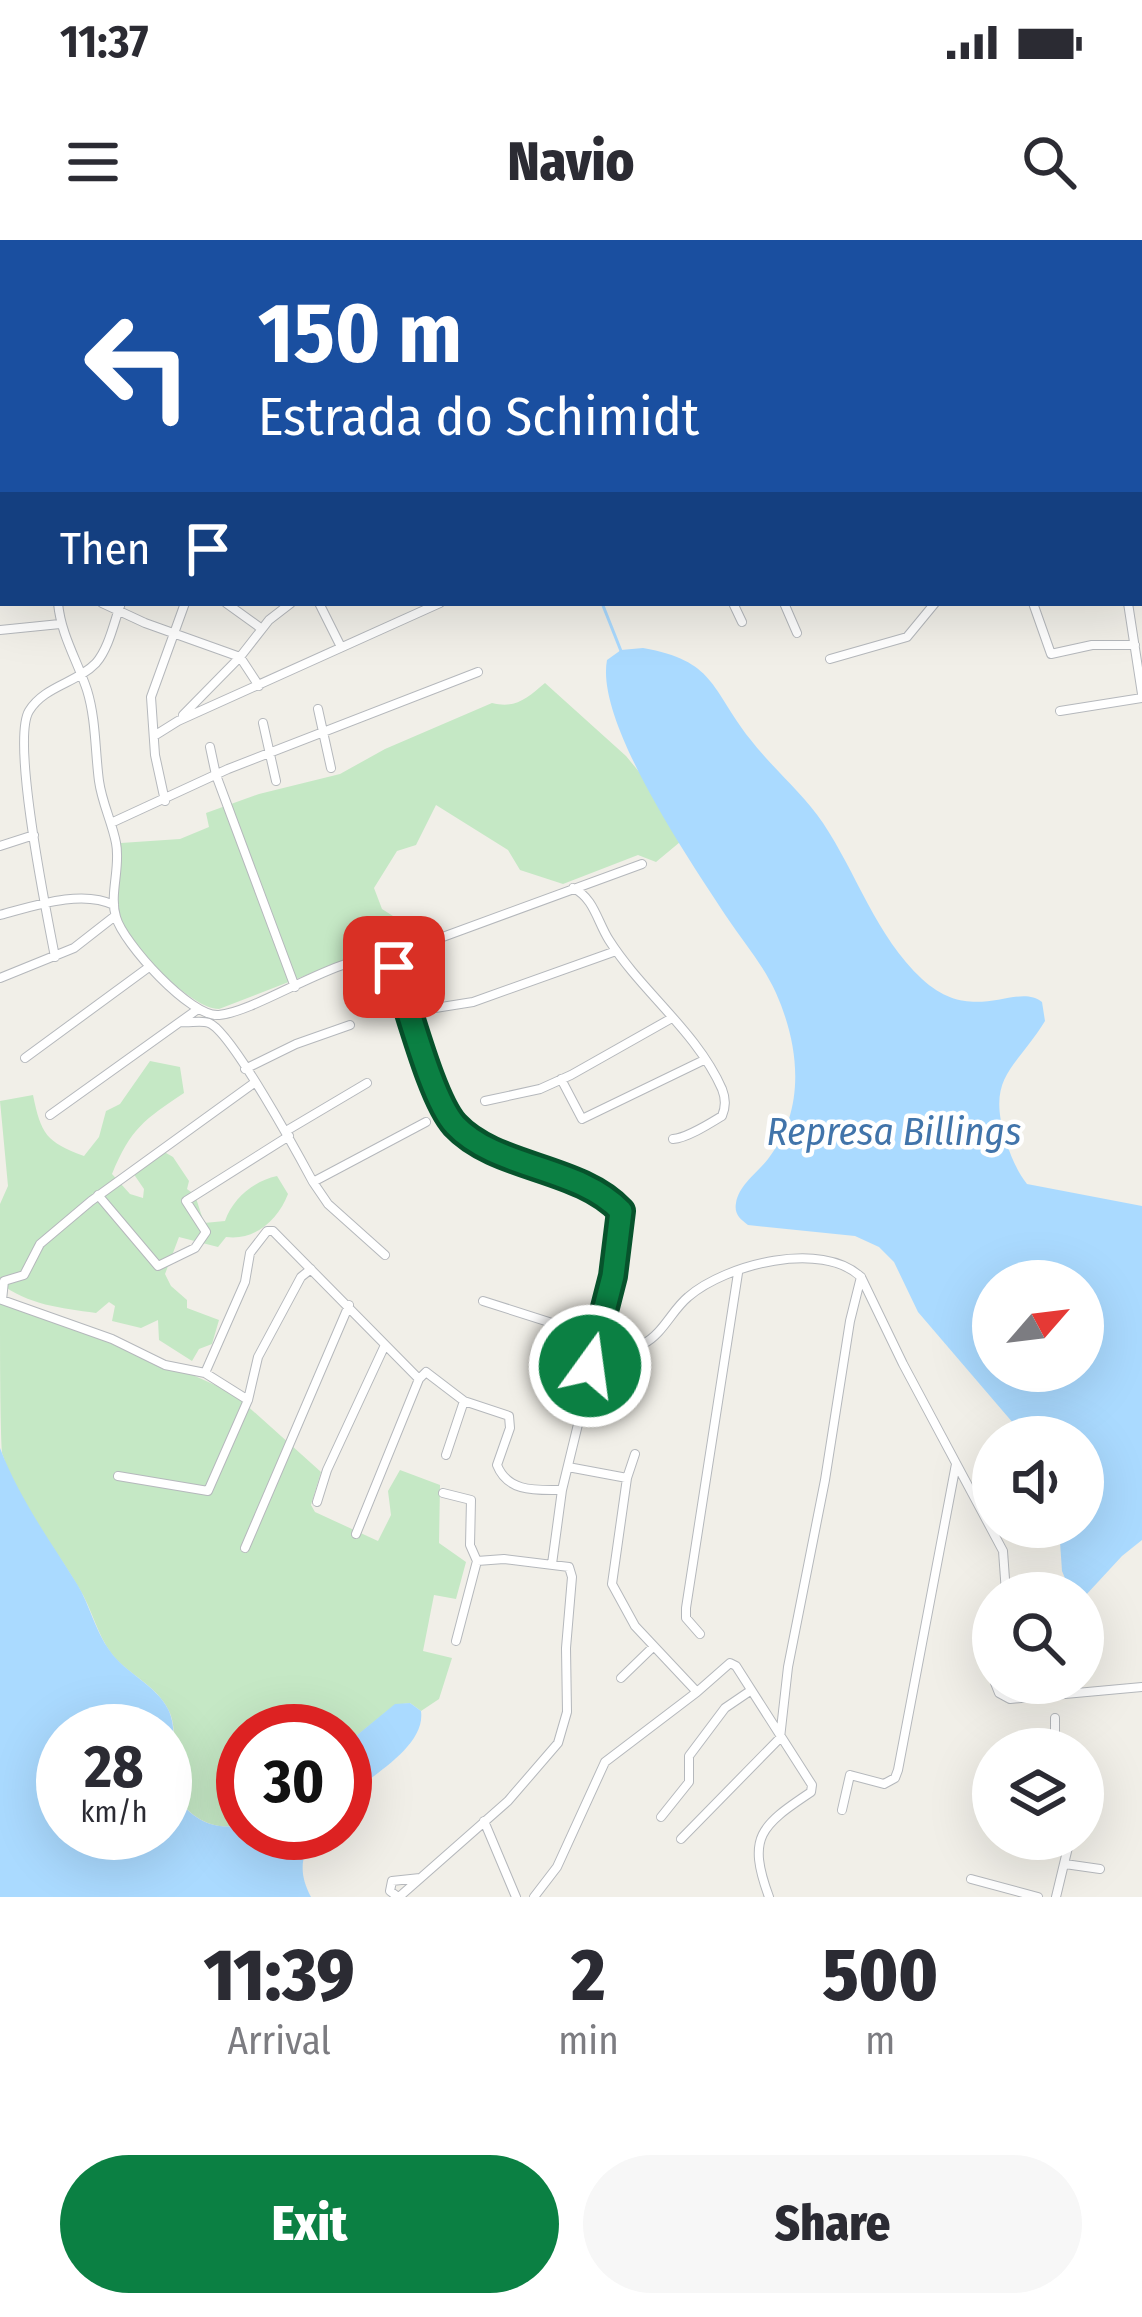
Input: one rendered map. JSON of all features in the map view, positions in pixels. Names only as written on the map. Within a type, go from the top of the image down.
[{"type":"street","points":[[58,606],[60,624],[88,694],[99,784],[118,853],[115,910],[126,940],[149,966],[198,1009],[220,1015],[355,961],[384,957],[394,967],[438,1095],[458,1130],[590,1189],[620,1208],[613,1276],[562,1490],[552,1564]]},
{"type":"street","points":[[165,801],[151,697],[184,606]]},
{"type":"street","points":[[230,606],[262,628]]},
{"type":"street","points":[[178,721],[288,606]]},
{"type":"street","points":[[321,606],[341,647]]},
{"type":"street","points":[[154,736],[433,606]]},
{"type":"street","points":[[734,606],[742,622]]},
{"type":"street","points":[[785,606],[797,633]]},
{"type":"street","points":[[830,659],[907,637],[933,606]]},
{"type":"street","points":[[1034,606],[1051,654],[1092,645],[1135,645]]},
{"type":"street","points":[[1060,711],[1142,696],[1128,606]]},
{"type":"street","points":[[55,958],[34,835],[24,721],[39,699],[99,659],[119,607],[174,634],[240,657],[259,686]]},
{"type":"street","points":[[0,630],[60,624]]},
{"type":"street","points":[[111,824],[216,775],[478,672]]},
{"type":"street","points":[[318,709],[331,768]]},
{"type":"street","points":[[263,722],[276,782]]},
{"type":"street","points":[[211,747],[216,775],[295,987]]},
{"type":"street","points":[[0,846],[34,835]]},
{"type":"street","points":[[440,938],[642,864]]},
{"type":"street","points":[[573,888],[586,894],[616,952],[672,1018],[724,1093],[725,1108],[713,1122],[686,1138],[673,1139]]},
{"type":"street","points":[[0,915],[45,903],[100,898],[115,910]]},
{"type":"street","points":[[0,977],[55,958],[92,936],[115,910]]},
{"type":"street","points":[[410,1012],[473,1002],[616,952]]},
{"type":"street","points":[[25,1058],[149,966]]},
{"type":"street","points":[[50,1115],[198,1009]]},
{"type":"street","points":[[485,1101],[540,1089],[672,1018]]},
{"type":"street","points":[[181,1022],[213,1024],[328,1204],[385,1255]]},
{"type":"street","points":[[245,1069],[350,1025]]},
{"type":"street","points":[[561,1079],[582,1119],[704,1060]]},
{"type":"street","points":[[248,1400],[205,1373],[165,1365],[112,1339],[2,1300],[4,1281],[24,1275],[40,1244],[98,1195],[254,1083]]},
{"type":"street","points":[[98,1195],[158,1266],[195,1248],[206,1232],[186,1202],[367,1083]]},
{"type":"street","points":[[313,1182],[425,1122]]},
{"type":"street","points":[[205,1373],[245,1282],[250,1253],[267,1231],[273,1231],[418,1378]]},
{"type":"street","points":[[483,1301],[625,1347],[648,1342],[690,1294],[738,1272],[772,1261],[834,1259],[861,1276],[1003,1551],[1004,1572]]},
{"type":"street","points":[[118,1476],[208,1491],[248,1400],[258,1357],[301,1277],[311,1269]]},
{"type":"street","points":[[700,1634],[686,1618],[686,1608],[727,1367],[738,1272]]},
{"type":"street","points":[[680,1839],[780,1738],[788,1667],[861,1276]]},
{"type":"street","points":[[245,1548],[350,1305]]},
{"type":"street","points":[[317,1502],[385,1345]]},
{"type":"street","points":[[356,1534],[418,1378],[426,1372],[464,1401],[509,1416],[510,1428],[497,1466],[508,1483],[531,1490],[562,1490]]},
{"type":"street","points":[[446,1454],[464,1401]]},
{"type":"street","points":[[635,1454],[627,1478],[612,1584],[635,1626],[698,1692]]},
{"type":"street","points":[[842,1810],[850,1775],[884,1784],[898,1770],[957,1463]]},
{"type":"street","points":[[568,1467],[627,1478]]},
{"type":"street","points":[[442,1492],[474,1505],[470,1545],[477,1561],[456,1641]]},
{"type":"street","points":[[420,1878],[392,1881],[390,1891],[399,1897],[484,1821],[548,1757],[563,1729],[572,1576],[566,1564],[477,1561]]},
{"type":"street","points":[[621,1678],[653,1647]]},
{"type":"street","points":[[534,1897],[557,1867],[605,1762],[730,1663],[812,1789],[761,1838],[757,1859],[770,1897]]},
{"type":"street","points":[[1104,1690],[1142,1687]]},
{"type":"street","points":[[661,1816],[689,1782],[689,1756],[698,1742],[725,1708],[750,1691]]},
{"type":"street","points":[[1055,1718],[1055,1728]]},
{"type":"street","points":[[484,1821],[516,1897]]},
{"type":"street","points":[[1057,1897],[1066,1860]]},
{"type":"street","points":[[1065,1864],[1100,1870]]},
{"type":"street","points":[[971,1879],[1038,1897]]},
{"type":"green space","points":[[545,683],[645,779],[680,842],[656,862],[638,855],[563,884],[520,870],[508,850],[436,805],[416,845],[397,851],[374,888],[382,909],[393,916],[384,952],[358,955],[219,1009],[178,987],[125,929],[116,900],[121,843],[180,839],[209,827],[206,813],[340,774],[385,749],[492,703],[521,701]]},
{"type":"green space","points":[[150,1061],[180,1067],[184,1093],[149,1118],[126,1146],[112,1174],[130,1194],[143,1198],[144,1189],[133,1173],[161,1150],[173,1157],[189,1181],[187,1189],[195,1195],[204,1223],[225,1221],[239,1198],[268,1178],[277,1176],[288,1194],[264,1227],[247,1236],[226,1237],[218,1247],[179,1237],[165,1274],[187,1300],[187,1308],[219,1320],[212,1344],[199,1349],[192,1361],[159,1340],[158,1320],[141,1328],[112,1321],[115,1306],[109,1302],[96,1313],[58,1307],[33,1301],[0,1283],[0,1204],[8,1186],[0,1101],[33,1095],[47,1135],[84,1156],[99,1137],[106,1111],[120,1104]]},
{"type":"green space","points":[[0,1298],[112,1339],[233,1393],[321,1472],[311,1505],[315,1512],[378,1541],[391,1515],[388,1491],[400,1470],[440,1485],[439,1543],[466,1562],[456,1599],[434,1595],[423,1651],[452,1658],[439,1699],[421,1711],[410,1703],[395,1705],[372,1723],[372,1704],[216,1704],[216,1825],[192,1814],[192,1704],[164,1704],[106,1646],[79,1588],[17,1489],[2,1453]]},
{"type":"water","name":"Represa Billings","points":[[643,648],[684,660],[708,679],[750,739],[823,823],[879,924],[922,979],[959,1000],[1020,996],[1042,1002],[1045,1021],[1001,1088],[1001,1119],[1015,1164],[1027,1184],[1142,1206],[1142,1540],[1104,1575],[1062,1572],[1060,1548],[1104,1548],[1104,1416],[1007,1416],[986,1392],[1104,1392],[1104,1260],[972,1260],[972,1375],[918,1312],[894,1262],[879,1247],[855,1236],[748,1225],[740,1218],[736,1203],[741,1190],[768,1159],[789,1120],[795,1078],[790,1035],[765,972],[648,791],[615,718],[607,687],[607,660],[621,650]]},
{"type":"water","points":[[0,1448],[25,1501],[82,1592],[105,1643],[164,1704],[36,1704],[36,1860],[192,1860],[192,1813],[216,1825],[216,1860],[304,1860],[304,1880],[311,1897],[0,1897]]},
{"type":"water","points":[[410,1703],[421,1711],[420,1724],[405,1749],[372,1777],[372,1723],[395,1704]]},
{"type":"waterway","points":[[603,606],[621,651]]},
{"type":"route","points":[[394,967],[438,1095],[458,1130],[590,1189],[621,1211],[613,1276],[590,1366]]}]
